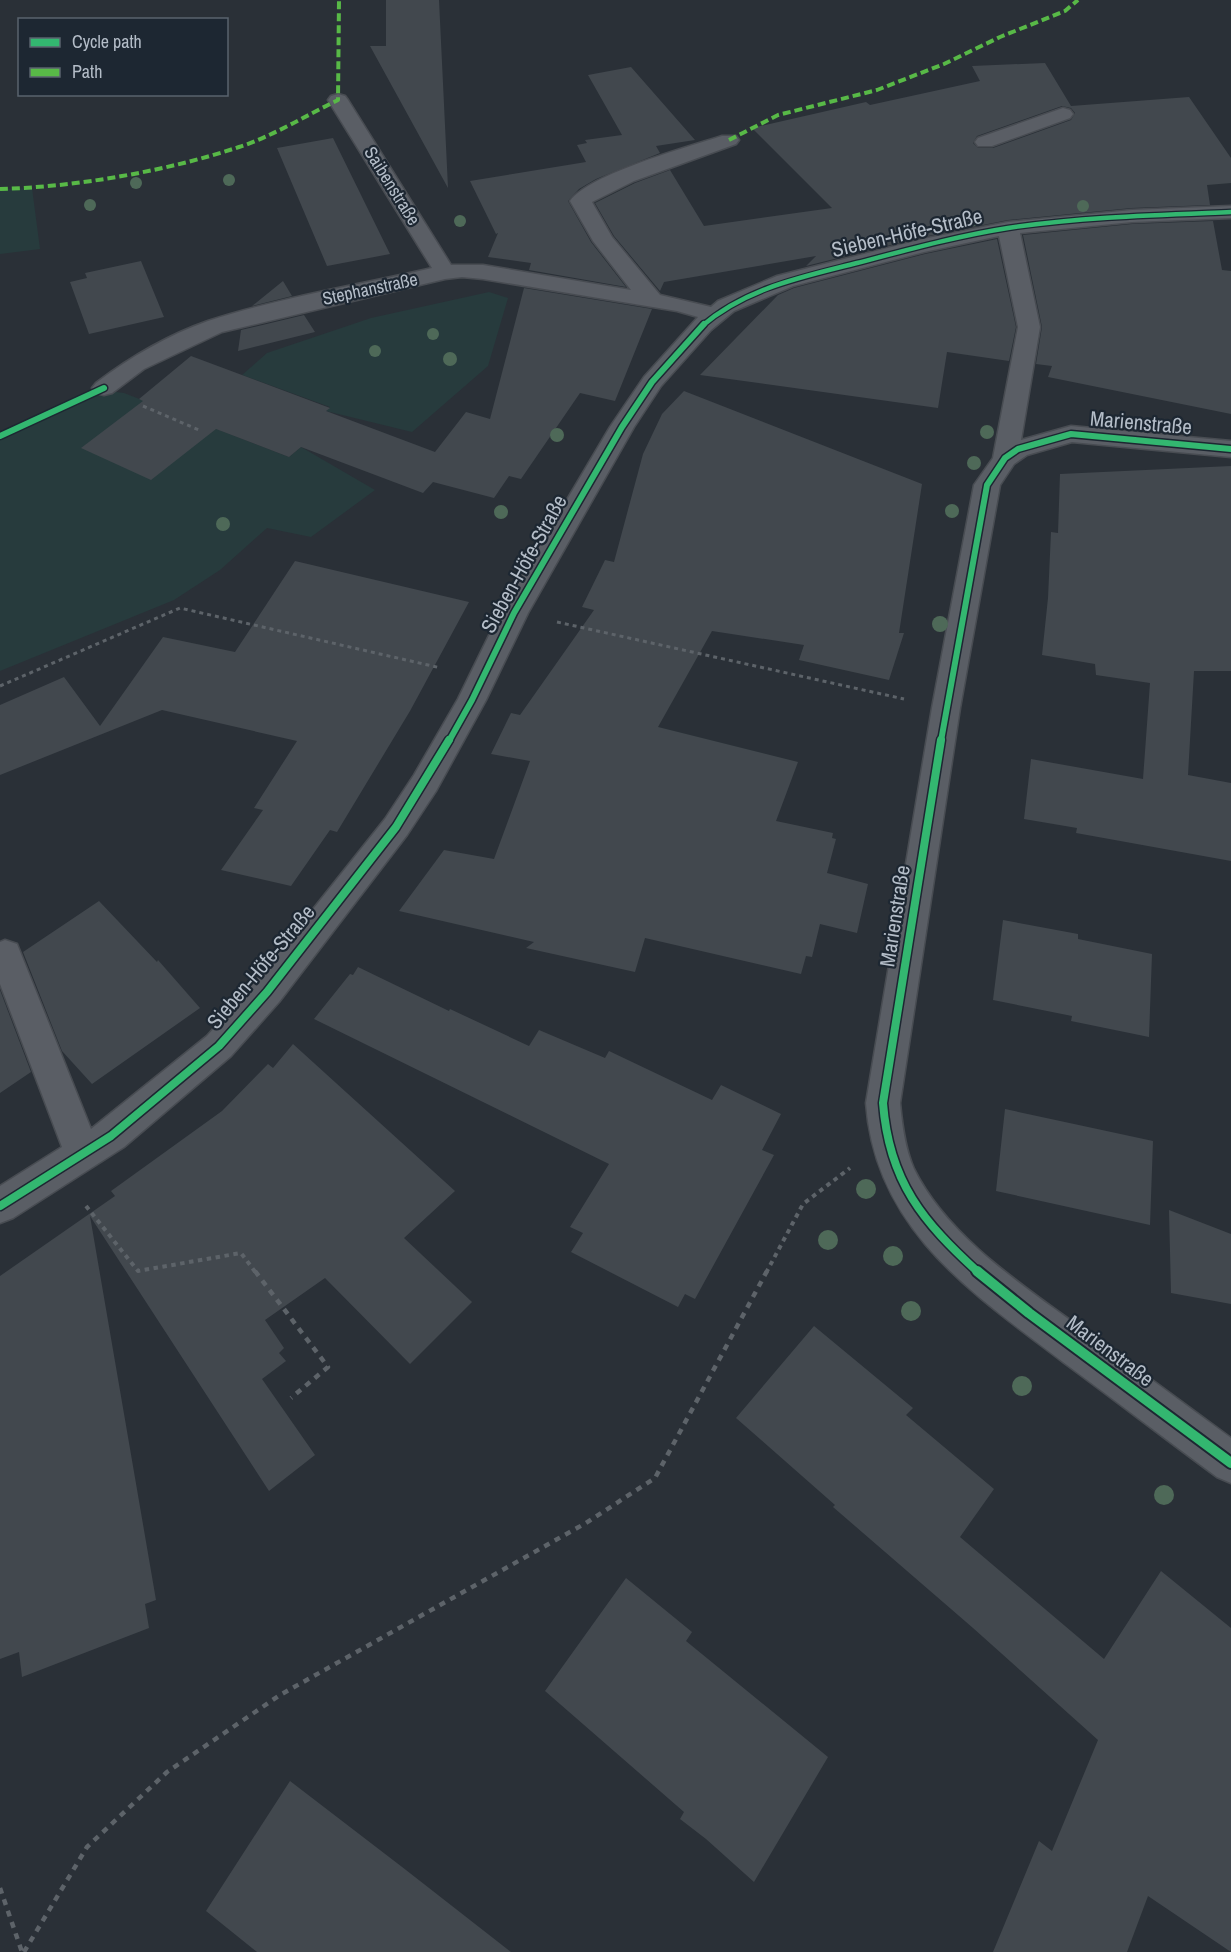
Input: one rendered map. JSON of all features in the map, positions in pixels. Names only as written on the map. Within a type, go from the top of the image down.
[{"type":"street","name":"Saibenstraße","points":[[338,100],[445,272]]},
{"type":"street","points":[[985,142],[1063,114]]},
{"type":"street","points":[[653,301],[610,248],[584,211],[581,201],[589,194],[609,184],[729,140]]},
{"type":"street","name":"Sieben-Höfe-Straße","points":[[0,1206],[111,1136],[219,1046],[267,992],[375,855],[425,783],[472,700],[514,613],[622,427],[652,382],[682,347],[726,306],[784,281],[923,246],[1008,228],[1132,216],[1231,212]]},
{"type":"street","name":"Sieben-Höfe-Straße","points":[[1005,458],[1029,327],[1008,228]]},
{"type":"street","name":"Stephanstraße","points":[[104,388],[136,364],[214,327],[445,272],[462,270],[483,272],[653,301],[715,315]]},
{"type":"street","name":"Marienstraße","points":[[1231,449],[1071,434],[1018,449],[1005,458],[987,485],[946,708],[883,1103],[886,1139],[902,1183],[940,1236],[990,1281],[1231,1463]]},
{"type":"street","points":[[4,954],[72,1161]]},
{"type":"path","points":[[134,403],[199,430]]},
{"type":"path","points":[[0,686],[180,608],[441,668]]},
{"type":"path","points":[[514,613],[946,708]]},
{"type":"path","points":[[23,1952],[87,1847],[167,1772],[280,1695],[586,1523],[655,1478],[803,1204],[886,1139]]},
{"type":"path","points":[[72,1161],[80,1198],[138,1271],[242,1253],[328,1367],[291,1398]]},
{"type":"path","points":[[0,1888],[23,1952]]},
{"type":"green space","points":[[32,188],[40,249],[0,254],[0,189]]},
{"type":"green space","points":[[489,292],[508,298],[488,366],[412,432],[326,411],[330,407],[242,375],[267,353],[371,318]]},
{"type":"green space","points":[[101,390],[124,393],[289,457],[301,447],[375,490],[311,537],[267,528],[220,570],[174,600],[0,671],[0,436]]},
{"type":"building","points":[[386,0],[439,0],[448,188],[370,46],[386,46]]},
{"type":"building","points":[[1045,63],[1071,106],[1189,97],[1231,158],[1231,183],[1207,185],[1210,205],[1132,208],[1008,220],[923,237],[806,266],[816,256],[664,282],[660,291],[614,236],[595,203],[635,183],[670,170],[704,226],[832,208],[752,128],[866,102],[870,105],[980,81],[972,66]],"holes":[[[1062,106],[1071,108],[1075,113],[1071,120],[993,148],[978,148],[973,143],[977,136]]]},
{"type":"building","points":[[631,67],[695,140],[656,146],[660,153],[596,179],[579,189],[568,201],[591,242],[626,287],[529,270],[531,263],[488,257],[498,233],[496,234],[470,181],[586,162],[577,145],[587,143],[585,140],[622,135],[588,75]]},
{"type":"building","points":[[333,138],[390,254],[327,266],[277,148]]},
{"type":"building","points":[[1213,221],[1222,270],[1231,271],[1231,414],[1048,377],[1052,366],[1036,364],[1042,327],[1023,235],[1132,224]]},
{"type":"building","points":[[997,239],[1016,327],[1009,361],[947,352],[938,408],[700,375],[778,295],[794,288],[925,254]]},
{"type":"building","points":[[141,261],[164,317],[89,334],[70,282],[87,278],[85,273]]},
{"type":"building","points":[[283,281],[292,296],[252,306]]},
{"type":"building","points":[[524,288],[652,309],[615,401],[580,393],[521,479],[509,476],[494,498],[433,482],[423,493],[301,447],[289,457],[216,429],[151,480],[81,448],[143,401],[139,399],[191,356],[330,408],[326,411],[435,452],[466,412],[490,419]]},
{"type":"building","points":[[304,315],[315,332],[238,351],[241,330]]},
{"type":"building","points":[[684,391],[922,484],[899,633],[904,633],[889,680],[799,660],[804,645],[712,631],[658,727],[798,762],[776,821],[833,833],[832,838],[836,839],[827,873],[868,884],[857,933],[820,924],[812,957],[806,956],[801,974],[645,938],[635,972],[526,948],[534,942],[399,911],[444,850],[494,859],[530,761],[491,754],[511,713],[520,715],[594,610],[582,607],[605,560],[614,562],[643,454],[662,414]]},
{"type":"building","points":[[1231,466],[1231,671],[1194,671],[1188,775],[1231,783],[1231,861],[1076,833],[1077,828],[1024,819],[1031,759],[1143,779],[1150,683],[1096,675],[1095,664],[1042,655],[1048,598],[1051,532],[1058,533],[1060,474]]},
{"type":"building","points":[[295,561],[469,602],[410,711],[337,832],[330,830],[291,886],[221,870],[263,810],[254,808],[297,741],[162,710],[0,775],[0,705],[64,677],[100,726],[163,637],[235,652]]},
{"type":"building","points":[[99,901],[157,962],[158,960],[200,1008],[92,1084],[62,1051],[23,952]]},
{"type":"building","points":[[1003,920],[1078,934],[1078,939],[1152,954],[1149,1037],[1071,1021],[1072,1016],[993,1000]]},
{"type":"building","points":[[358,967],[529,1046],[539,1030],[605,1058],[609,1051],[712,1100],[721,1085],[781,1114],[762,1150],[774,1155],[695,1299],[685,1294],[678,1307],[571,1252],[583,1233],[570,1227],[609,1164],[314,1019]]},
{"type":"building","points":[[0,990],[31,1072],[0,1093]]},
{"type":"building","points":[[293,1044],[455,1191],[404,1238],[472,1302],[410,1364],[325,1278],[265,1320],[284,1348],[279,1353],[286,1361],[262,1379],[315,1455],[269,1491],[90,1216],[156,1600],[145,1604],[149,1628],[22,1677],[19,1652],[0,1659],[0,1276],[115,1196],[111,1191],[222,1111],[268,1064],[273,1068]]},
{"type":"building","points":[[1005,1109],[1153,1141],[1150,1225],[996,1191]]},
{"type":"building","points":[[1169,1210],[1231,1234],[1231,1304],[1171,1293]]},
{"type":"building","points":[[814,1326],[913,1408],[906,1415],[994,1489],[960,1537],[1104,1659],[1161,1571],[1231,1628],[1231,1952],[1148,1896],[1127,1952],[993,1952],[1039,1841],[1052,1851],[1098,1740],[833,1507],[835,1505],[736,1418]]},
{"type":"building","points":[[626,1578],[692,1632],[686,1641],[828,1757],[754,1882],[680,1819],[684,1812],[545,1691]]},
{"type":"building","points":[[290,1781],[511,1952],[257,1952],[206,1911]]},
{"type":"marked path","points":[[0,189],[32,188],[133,174],[240,147],[338,100],[339,0]]},
{"type":"marked path","points":[[729,140],[778,115],[877,90],[944,64],[1000,37],[1065,11],[1078,0]]},
{"type":"cycle path","points":[[0,1206],[111,1136],[219,1046],[267,992],[396,827],[425,783],[472,700],[514,613],[622,427],[652,382],[703,325],[726,306],[785,281],[923,246],[1008,228],[1132,216],[1231,212]]},
{"type":"cycle path","points":[[0,436],[104,388]]},
{"type":"cycle path","points":[[1231,449],[1071,434],[1018,449],[1005,458],[987,485],[946,708],[883,1103],[888,1144],[902,1182],[917,1207],[957,1253],[1004,1294],[1231,1463]]}]
